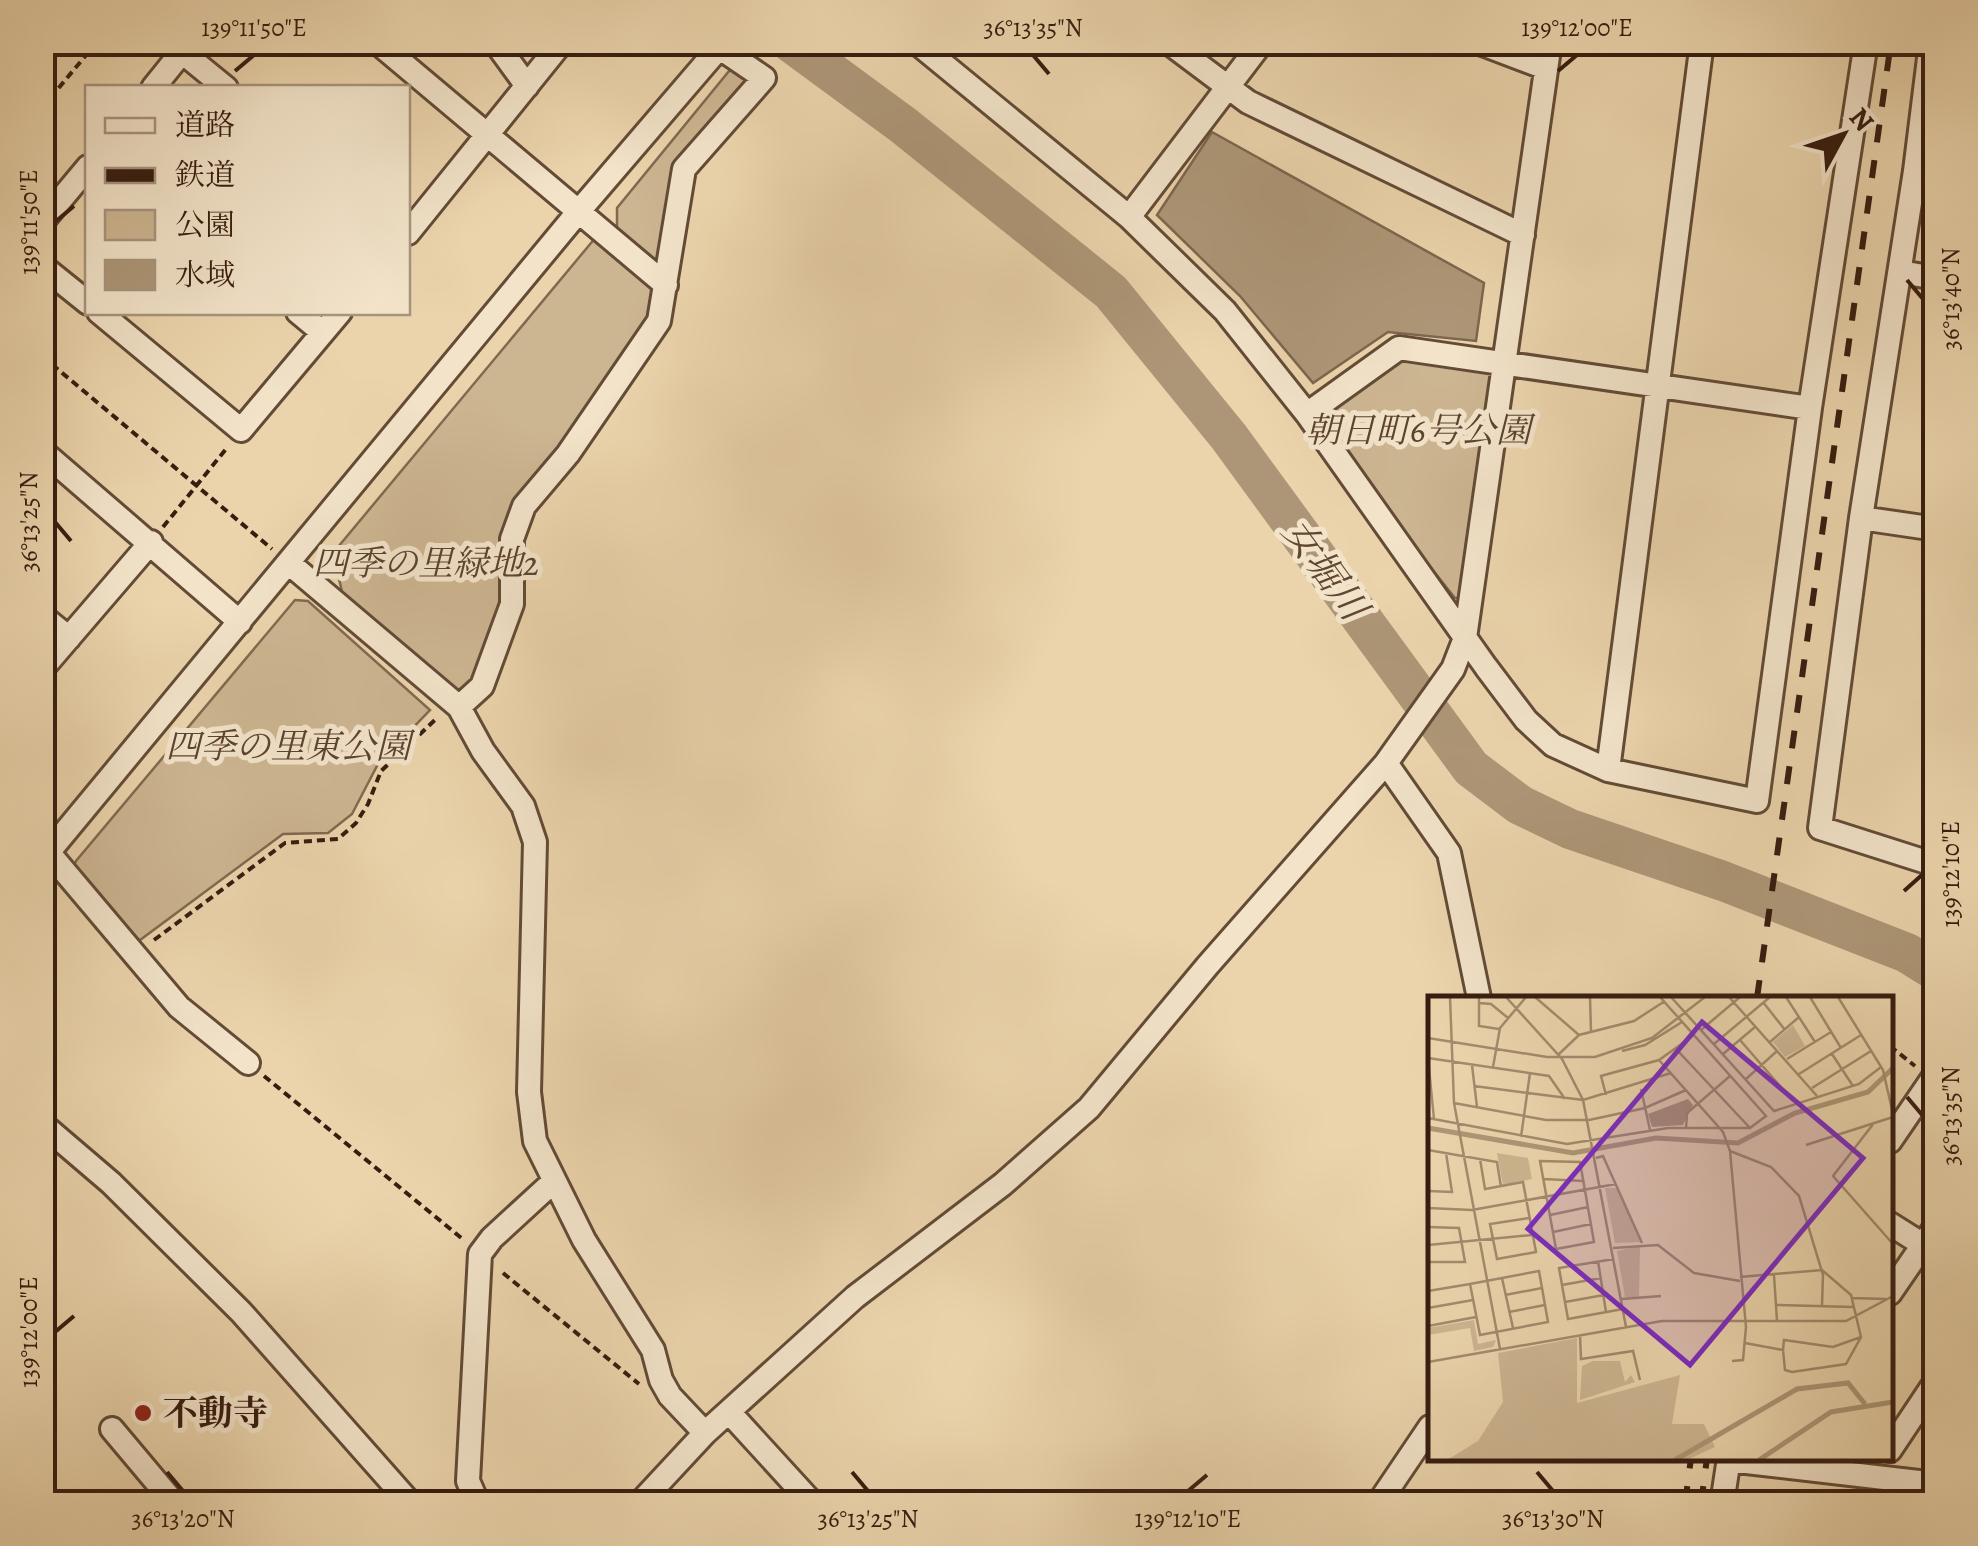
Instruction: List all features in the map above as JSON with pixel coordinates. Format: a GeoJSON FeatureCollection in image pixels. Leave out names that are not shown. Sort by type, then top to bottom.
{"type":"FeatureCollection","features":[{"type":"Feature","properties":{"kind":"street"},"geometry":{"type":"LineString","coordinates":[[378,42],[666,285]]}},
{"type":"Feature","properties":{"kind":"street"},"geometry":{"type":"LineString","coordinates":[[495,42],[527,86]]}},
{"type":"Feature","properties":{"kind":"street"},"geometry":{"type":"LineString","coordinates":[[410,231],[562,42]]}},
{"type":"Feature","properties":{"kind":"street"},"geometry":{"type":"LineString","coordinates":[[916,42],[1128,216],[1226,311],[1308,414],[1526,720],[1553,746],[1608,770],[1757,801],[1810,408],[1866,42]]}},
{"type":"Feature","properties":{"kind":"street"},"geometry":{"type":"LineString","coordinates":[[1168,42],[1248,102],[1523,235]]}},
{"type":"Feature","properties":{"kind":"street"},"geometry":{"type":"LineString","coordinates":[[1128,216],[1262,42]]}},
{"type":"Feature","properties":{"kind":"street"},"geometry":{"type":"LineString","coordinates":[[1477,42],[1546,68]]}},
{"type":"Feature","properties":{"kind":"street"},"geometry":{"type":"LineString","coordinates":[[639,1504],[705,1433],[855,1297],[1003,1184],[1088,1108],[1390,756],[1453,669],[1465,638],[1550,42]]}},
{"type":"Feature","properties":{"kind":"street"},"geometry":{"type":"LineString","coordinates":[[1608,770],[1702,42]]}},
{"type":"Feature","properties":{"kind":"street"},"geometry":{"type":"LineString","coordinates":[[1931,42],[1925,173],[1900,272],[1861,518],[1820,828],[1936,864]]}},
{"type":"Feature","properties":{"kind":"street"},"geometry":{"type":"LineString","coordinates":[[248,1064],[180,1007],[46,856],[578,210],[722,45],[764,78],[684,168],[659,321],[568,454],[524,506],[512,538],[512,604],[482,686],[458,707]]}},
{"type":"Feature","properties":{"kind":"street"},"geometry":{"type":"LineString","coordinates":[[155,85],[186,47],[223,85]]}},
{"type":"Feature","properties":{"kind":"street"},"geometry":{"type":"LineString","coordinates":[[42,222],[85,171]]}},
{"type":"Feature","properties":{"kind":"street"},"geometry":{"type":"LineString","coordinates":[[42,266],[85,301]]}},
{"type":"Feature","properties":{"kind":"street"},"geometry":{"type":"LineString","coordinates":[[1900,272],[1936,278]]}},
{"type":"Feature","properties":{"kind":"street"},"geometry":{"type":"LineString","coordinates":[[103,315],[241,430],[337,315]]}},
{"type":"Feature","properties":{"kind":"street"},"geometry":{"type":"LineString","coordinates":[[302,315],[322,332]]}},
{"type":"Feature","properties":{"kind":"street"},"geometry":{"type":"LineString","coordinates":[[1308,414],[1399,348],[1810,408]]}},
{"type":"Feature","properties":{"kind":"street"},"geometry":{"type":"LineString","coordinates":[[42,451],[240,622]]}},
{"type":"Feature","properties":{"kind":"street"},"geometry":{"type":"LineString","coordinates":[[1861,518],[1936,530]]}},
{"type":"Feature","properties":{"kind":"street"},"geometry":{"type":"LineString","coordinates":[[42,668],[151,542]]}},
{"type":"Feature","properties":{"kind":"street"},"geometry":{"type":"LineString","coordinates":[[290,564],[458,707],[483,751],[523,806],[535,842],[529,1092],[536,1141],[584,1240],[653,1350],[660,1380],[705,1433]]}},
{"type":"Feature","properties":{"kind":"street"},"geometry":{"type":"LineString","coordinates":[[42,616],[69,638]]}},
{"type":"Feature","properties":{"kind":"street"},"geometry":{"type":"LineString","coordinates":[[1390,756],[1449,853],[1479,996]]}},
{"type":"Feature","properties":{"kind":"street"},"geometry":{"type":"LineString","coordinates":[[1893,1137],[1933,1078]]}},
{"type":"Feature","properties":{"kind":"street"},"geometry":{"type":"LineString","coordinates":[[42,1124],[110,1183],[241,1312],[412,1504]]}},
{"type":"Feature","properties":{"kind":"street"},"geometry":{"type":"LineString","coordinates":[[478,1504],[468,1481],[480,1254],[553,1182]]}},
{"type":"Feature","properties":{"kind":"street"},"geometry":{"type":"LineString","coordinates":[[1893,1225],[1931,1241],[1893,1289]]}},
{"type":"Feature","properties":{"kind":"street"},"geometry":{"type":"LineString","coordinates":[[1893,1445],[1936,1380]]}},
{"type":"Feature","properties":{"kind":"street"},"geometry":{"type":"LineString","coordinates":[[729,1412],[814,1504]]}},
{"type":"Feature","properties":{"kind":"street"},"geometry":{"type":"LineString","coordinates":[[112,1429],[175,1504]]}},
{"type":"Feature","properties":{"kind":"street"},"geometry":{"type":"LineString","coordinates":[[1378,1504],[1428,1429]]}},
{"type":"Feature","properties":{"kind":"street"},"geometry":{"type":"LineString","coordinates":[[1722,1504],[1729,1461]]}},
{"type":"Feature","properties":{"kind":"street"},"geometry":{"type":"LineString","coordinates":[[1785,1461],[1881,1468],[1936,1484]]}},
{"type":"Feature","properties":{"kind":"path"},"geometry":{"type":"LineString","coordinates":[[42,108],[97,42]]}},
{"type":"Feature","properties":{"kind":"path"},"geometry":{"type":"LineString","coordinates":[[42,356],[290,564]]}},
{"type":"Feature","properties":{"kind":"path"},"geometry":{"type":"LineString","coordinates":[[151,542],[241,430]]}},
{"type":"Feature","properties":{"kind":"path"},"geometry":{"type":"LineString","coordinates":[[136,954],[286,843],[338,839],[368,804],[381,770],[440,715],[458,707]]}},
{"type":"Feature","properties":{"kind":"path"},"geometry":{"type":"LineString","coordinates":[[1893,1048],[1933,1078]]}},
{"type":"Feature","properties":{"kind":"path"},"geometry":{"type":"LineString","coordinates":[[248,1064],[640,1385],[660,1380]]}},
{"type":"Feature","properties":{"kind":"green space"},"geometry":{"type":"Polygon","coordinates":[[[734,65],[752,78],[675,172],[667,250],[654,261],[617,228],[617,208],[734,65]]]}},
{"type":"Feature","properties":{"kind":"green space","name":"四季の里緑地2"},"geometry":{"type":"Polygon","coordinates":[[[596,237],[655,289],[654,315],[555,459],[519,496],[503,601],[475,679],[457,691],[343,596],[333,553],[596,237]]]}},
{"type":"Feature","properties":{"kind":"green space","name":"朝日町6号公園"},"geometry":{"type":"Polygon","coordinates":[[[1400,355],[1486,368],[1496,380],[1462,598],[1455,598],[1403,533],[1323,419],[1324,414],[1400,355]]]}},
{"type":"Feature","properties":{"kind":"green space","name":"四季の里東公園"},"geometry":{"type":"Polygon","coordinates":[[[295,600],[308,601],[430,710],[378,764],[352,814],[328,833],[283,834],[140,940],[131,942],[72,870],[76,861],[295,600]]]}},
{"type":"Feature","properties":{"kind":"water"},"geometry":{"type":"Polygon","coordinates":[[[1212,132],[1484,283],[1476,341],[1388,332],[1313,383],[1240,296],[1157,215],[1212,132]]]}},
{"type":"Feature","properties":{"kind":"waterway","name":"女堀川"},"geometry":{"type":"LineString","coordinates":[[790,42],[903,125],[1111,292],[1229,437],[1471,768],[1520,805],[1570,829],[1723,881],[1907,953],[1936,971]]}},
{"type":"Feature","properties":{"kind":"railway"},"geometry":{"type":"LineString","coordinates":[[1757,996],[1891,42]]}},
{"type":"Feature","properties":{"kind":"railway"},"geometry":{"type":"LineString","coordinates":[[1685,1504],[1691,1461]]}},
{"type":"Feature","properties":{"kind":"railway"},"geometry":{"type":"LineString","coordinates":[[1701,1504],[1707,1461]]}},
{"type":"Feature","properties":{"kind":"place","name":"不動寺"},"geometry":{"type":"Point","coordinates":[143,1413]}}]}
